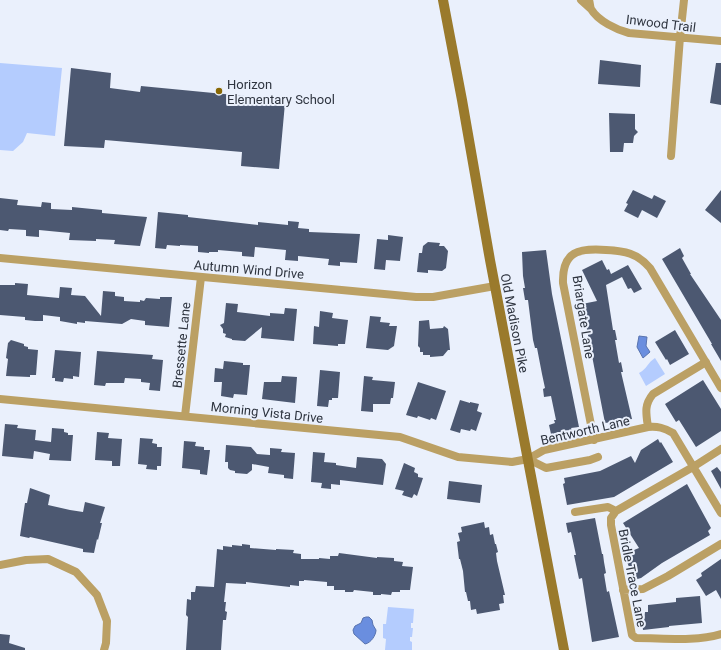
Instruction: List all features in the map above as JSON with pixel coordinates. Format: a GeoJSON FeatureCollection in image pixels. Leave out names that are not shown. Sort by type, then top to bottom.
{"type":"FeatureCollection","features":[{"type":"Feature","properties":{"kind":"main road","name":"Old Madison Pike"},"geometry":{"type":"LineString","coordinates":[[443,0],[495,286],[564,650]]}},
{"type":"Feature","properties":{"kind":"street","name":"Inwood Trail"},"geometry":{"type":"LineString","coordinates":[[581,0],[607,23],[618,30],[629,33],[721,41]]}},
{"type":"Feature","properties":{"kind":"street"},"geometry":{"type":"LineString","coordinates":[[589,0],[591,9]]}},
{"type":"Feature","properties":{"kind":"street"},"geometry":{"type":"LineString","coordinates":[[671,156],[684,0]]}},
{"type":"Feature","properties":{"kind":"street","name":"Briargate Lane"},"geometry":{"type":"LineString","coordinates":[[594,440],[563,283],[565,266],[574,253],[582,249],[590,248],[618,250],[630,253],[642,260],[650,268],[721,388]]}},
{"type":"Feature","properties":{"kind":"street","name":"Autumn Wind Drive"},"geometry":{"type":"LineString","coordinates":[[0,258],[416,297],[433,297],[495,286]]}},
{"type":"Feature","properties":{"kind":"street","name":"Bressette Lane"},"geometry":{"type":"LineString","coordinates":[[185,416],[201,277]]}},
{"type":"Feature","properties":{"kind":"street"},"geometry":{"type":"LineString","coordinates":[[706,362],[653,394],[647,401],[646,412],[648,427],[656,426],[665,428],[673,433],[721,512]]}},
{"type":"Feature","properties":{"kind":"street","name":"Morning Vista Drive"},"geometry":{"type":"LineString","coordinates":[[0,399],[400,437],[458,457],[512,462],[528,459]]}},
{"type":"Feature","properties":{"kind":"street","name":"Bentworth Lane"},"geometry":{"type":"LineString","coordinates":[[528,459],[544,450],[648,427]]}},
{"type":"Feature","properties":{"kind":"street","name":"Bridle Trace Lane"},"geometry":{"type":"LineString","coordinates":[[721,448],[693,467],[616,511],[611,518],[611,525],[632,635],[636,638],[692,638],[721,634]]}},
{"type":"Feature","properties":{"kind":"street"},"geometry":{"type":"LineString","coordinates":[[528,459],[546,468],[590,460],[598,457]]}},
{"type":"Feature","properties":{"kind":"street"},"geometry":{"type":"LineString","coordinates":[[575,512],[608,507],[616,511]]}},
{"type":"Feature","properties":{"kind":"street"},"geometry":{"type":"LineString","coordinates":[[623,590],[643,589],[668,576],[721,544]]}},
{"type":"Feature","properties":{"kind":"street"},"geometry":{"type":"LineString","coordinates":[[0,565],[26,560],[48,559],[76,572],[97,595],[107,621],[106,643],[104,650]]}},
{"type":"Feature","properties":{"kind":"shaded area"},"geometry":{"type":"Polygon","coordinates":[[[0,63],[62,68],[55,136],[27,133],[23,142],[13,151],[0,150],[0,63]]]}},
{"type":"Feature","properties":{"kind":"shaded area"},"geometry":{"type":"Polygon","coordinates":[[[655,358],[665,374],[646,386],[639,373],[655,358]]]}},
{"type":"Feature","properties":{"kind":"shaded area"},"geometry":{"type":"Polygon","coordinates":[[[388,607],[414,609],[413,623],[411,623],[411,628],[413,628],[412,637],[410,637],[410,641],[412,642],[412,650],[385,650],[386,639],[383,638],[383,624],[386,624],[388,607]]]}},
{"type":"Feature","properties":{"kind":"water"},"geometry":{"type":"Polygon","coordinates":[[[639,336],[647,337],[646,346],[650,352],[643,358],[637,347],[639,336]]]}},
{"type":"Feature","properties":{"kind":"water"},"geometry":{"type":"Polygon","coordinates":[[[369,617],[372,620],[376,630],[373,638],[365,644],[354,634],[353,630],[355,626],[361,623],[363,618],[369,617]]]}},
{"type":"Feature","properties":{"kind":"building"},"geometry":{"type":"Polygon","coordinates":[[[600,60],[641,65],[640,87],[598,84],[600,60]]]}},
{"type":"Feature","properties":{"kind":"building"},"geometry":{"type":"Polygon","coordinates":[[[716,63],[721,63],[721,105],[710,103],[716,63]]]}},
{"type":"Feature","properties":{"kind":"building"},"geometry":{"type":"Polygon","coordinates":[[[71,68],[111,73],[110,88],[140,92],[141,86],[255,97],[255,101],[285,103],[279,169],[241,166],[242,152],[105,140],[104,148],[64,146],[71,68]]]}},
{"type":"Feature","properties":{"kind":"building"},"geometry":{"type":"Polygon","coordinates":[[[609,113],[635,114],[635,129],[638,132],[634,136],[633,143],[624,143],[623,152],[610,152],[609,113]]]}},
{"type":"Feature","properties":{"kind":"building"},"geometry":{"type":"Polygon","coordinates":[[[633,190],[652,199],[654,195],[666,201],[657,218],[642,210],[638,218],[624,211],[628,204],[626,203],[633,190]]]}},
{"type":"Feature","properties":{"kind":"building"},"geometry":{"type":"Polygon","coordinates":[[[721,190],[721,223],[705,210],[721,190]]]}},
{"type":"Feature","properties":{"kind":"building"},"geometry":{"type":"Polygon","coordinates":[[[0,198],[18,200],[17,205],[41,207],[42,202],[51,203],[51,209],[72,210],[72,207],[102,210],[102,213],[147,217],[140,246],[114,244],[115,240],[69,240],[70,233],[39,230],[39,237],[26,236],[26,230],[0,230],[0,198]]]}},
{"type":"Feature","properties":{"kind":"building"},"geometry":{"type":"Polygon","coordinates":[[[158,212],[258,225],[258,222],[288,225],[288,221],[299,222],[298,228],[309,229],[309,232],[360,234],[357,263],[340,262],[340,266],[328,265],[329,259],[298,256],[298,261],[285,260],[286,250],[255,247],[254,257],[242,256],[242,252],[218,250],[218,252],[209,253],[198,252],[198,246],[167,245],[166,249],[155,248],[158,212]]]}},
{"type":"Feature","properties":{"kind":"building"},"geometry":{"type":"Polygon","coordinates":[[[388,235],[403,237],[400,261],[386,260],[385,270],[374,269],[377,239],[388,240],[388,235]]]}},
{"type":"Feature","properties":{"kind":"building"},"geometry":{"type":"Polygon","coordinates":[[[428,242],[440,243],[439,246],[444,246],[448,251],[446,268],[442,271],[428,270],[428,273],[417,272],[419,253],[422,253],[423,246],[428,242]]]}},
{"type":"Feature","properties":{"kind":"building"},"geometry":{"type":"Polygon","coordinates":[[[680,248],[684,256],[682,258],[690,274],[721,320],[721,361],[662,259],[680,248]]]}},
{"type":"Feature","properties":{"kind":"building"},"geometry":{"type":"Polygon","coordinates":[[[546,250],[552,294],[579,427],[571,428],[572,430],[551,434],[549,425],[555,423],[554,420],[556,420],[551,396],[544,397],[543,389],[545,388],[537,348],[535,348],[533,340],[528,300],[525,300],[523,288],[525,288],[522,252],[546,250]]]}},
{"type":"Feature","properties":{"kind":"building"},"geometry":{"type":"Polygon","coordinates":[[[602,260],[607,270],[609,269],[611,274],[628,265],[642,289],[634,293],[631,288],[628,289],[622,277],[606,285],[613,330],[615,330],[617,340],[615,340],[619,363],[621,362],[623,372],[621,372],[632,419],[605,423],[582,304],[597,301],[582,270],[602,260]]]}},
{"type":"Feature","properties":{"kind":"building"},"geometry":{"type":"Polygon","coordinates":[[[15,283],[28,284],[27,295],[59,298],[60,287],[72,288],[71,295],[85,296],[101,316],[103,291],[115,292],[115,296],[124,297],[124,301],[140,302],[140,300],[144,301],[146,298],[160,299],[160,297],[172,297],[169,327],[145,325],[145,321],[131,319],[122,324],[85,321],[85,323],[77,322],[77,324],[60,321],[60,317],[43,315],[43,321],[35,321],[25,320],[25,317],[0,315],[0,285],[15,285],[15,283]]]}},
{"type":"Feature","properties":{"kind":"building"},"geometry":{"type":"Polygon","coordinates":[[[226,303],[238,304],[237,312],[270,316],[270,313],[284,314],[285,308],[297,309],[294,341],[261,338],[262,327],[245,341],[232,340],[225,337],[226,334],[223,333],[223,329],[220,325],[224,323],[226,303]]]}},
{"type":"Feature","properties":{"kind":"building"},"geometry":{"type":"Polygon","coordinates":[[[320,311],[333,313],[332,318],[348,320],[345,344],[338,344],[338,346],[313,344],[314,326],[319,327],[320,311]]]}},
{"type":"Feature","properties":{"kind":"building"},"geometry":{"type":"Polygon","coordinates":[[[370,316],[381,317],[380,322],[390,323],[389,326],[397,326],[394,346],[388,350],[366,348],[370,316]]]}},
{"type":"Feature","properties":{"kind":"building"},"geometry":{"type":"Polygon","coordinates":[[[429,320],[430,329],[443,328],[444,326],[448,329],[450,350],[448,350],[443,356],[430,357],[430,355],[423,355],[423,352],[420,352],[420,348],[418,346],[419,321],[429,320]]]}},
{"type":"Feature","properties":{"kind":"building"},"geometry":{"type":"Polygon","coordinates":[[[675,330],[689,354],[670,365],[655,342],[675,330]]]}},
{"type":"Feature","properties":{"kind":"building"},"geometry":{"type":"Polygon","coordinates":[[[11,340],[24,344],[24,346],[28,347],[28,349],[38,350],[36,375],[30,375],[30,377],[6,376],[8,343],[11,340]]]}},
{"type":"Feature","properties":{"kind":"building"},"geometry":{"type":"Polygon","coordinates":[[[55,350],[81,352],[79,377],[73,376],[73,379],[64,378],[63,382],[55,381],[55,378],[52,378],[55,350]]]}},
{"type":"Feature","properties":{"kind":"building"},"geometry":{"type":"Polygon","coordinates":[[[97,351],[153,355],[152,359],[163,360],[160,391],[149,390],[150,383],[141,382],[141,379],[125,378],[124,383],[106,383],[105,386],[94,385],[97,351]]]}},
{"type":"Feature","properties":{"kind":"building"},"geometry":{"type":"Polygon","coordinates":[[[224,361],[250,365],[247,395],[234,394],[233,398],[221,396],[222,382],[214,382],[215,368],[223,369],[224,361]]]}},
{"type":"Feature","properties":{"kind":"building"},"geometry":{"type":"Polygon","coordinates":[[[320,370],[340,372],[338,398],[332,398],[332,400],[329,400],[328,407],[317,406],[320,370]]]}},
{"type":"Feature","properties":{"kind":"building"},"geometry":{"type":"Polygon","coordinates":[[[282,376],[297,377],[295,403],[262,399],[264,382],[281,382],[282,376]]]}},
{"type":"Feature","properties":{"kind":"building"},"geometry":{"type":"Polygon","coordinates":[[[364,376],[373,377],[372,380],[395,382],[393,398],[391,398],[390,404],[373,404],[373,412],[361,411],[364,376]]]}},
{"type":"Feature","properties":{"kind":"building"},"geometry":{"type":"Polygon","coordinates":[[[703,380],[721,409],[721,431],[696,447],[679,420],[676,422],[665,404],[703,380]]]}},
{"type":"Feature","properties":{"kind":"building"},"geometry":{"type":"Polygon","coordinates":[[[418,382],[446,391],[436,420],[406,415],[418,382]]]}},
{"type":"Feature","properties":{"kind":"building"},"geometry":{"type":"Polygon","coordinates":[[[460,400],[479,404],[477,411],[482,413],[476,431],[471,429],[470,431],[461,429],[460,433],[450,430],[460,400]]]}},
{"type":"Feature","properties":{"kind":"building"},"geometry":{"type":"Polygon","coordinates":[[[5,424],[18,425],[17,428],[36,430],[35,440],[51,442],[52,428],[64,429],[64,432],[68,433],[68,435],[73,435],[71,461],[49,460],[50,454],[34,451],[33,459],[2,456],[5,424]]]}},
{"type":"Feature","properties":{"kind":"building"},"geometry":{"type":"Polygon","coordinates":[[[97,432],[109,433],[108,438],[122,439],[120,466],[112,466],[112,461],[95,460],[97,432]]]}},
{"type":"Feature","properties":{"kind":"building"},"geometry":{"type":"Polygon","coordinates":[[[140,438],[153,439],[152,443],[157,444],[157,447],[162,447],[161,466],[157,466],[157,470],[146,469],[147,465],[138,464],[140,438]]]}},
{"type":"Feature","properties":{"kind":"building"},"geometry":{"type":"Polygon","coordinates":[[[658,439],[673,462],[614,497],[567,505],[563,484],[565,483],[564,478],[600,471],[631,456],[635,463],[641,450],[658,439]]]}},
{"type":"Feature","properties":{"kind":"building"},"geometry":{"type":"Polygon","coordinates":[[[184,441],[196,442],[195,446],[204,447],[204,450],[210,450],[207,475],[200,474],[200,470],[182,468],[184,441]]]}},
{"type":"Feature","properties":{"kind":"building"},"geometry":{"type":"Polygon","coordinates":[[[226,445],[251,447],[257,454],[270,455],[270,448],[282,449],[281,452],[295,453],[293,479],[284,478],[284,475],[268,473],[269,467],[252,464],[252,470],[247,474],[235,473],[235,471],[228,468],[228,462],[225,462],[226,445]]]}},
{"type":"Feature","properties":{"kind":"building"},"geometry":{"type":"Polygon","coordinates":[[[313,452],[325,453],[324,462],[336,463],[336,465],[356,468],[357,457],[382,459],[386,464],[383,485],[340,480],[340,485],[331,484],[331,489],[321,488],[322,483],[311,482],[313,452]]]}},
{"type":"Feature","properties":{"kind":"building"},"geometry":{"type":"Polygon","coordinates":[[[404,463],[415,468],[414,472],[418,474],[418,477],[423,478],[417,496],[414,494],[412,498],[402,495],[404,491],[395,489],[404,463]]]}},
{"type":"Feature","properties":{"kind":"building"},"geometry":{"type":"Polygon","coordinates":[[[717,467],[721,472],[721,489],[711,471],[717,467]]]}},
{"type":"Feature","properties":{"kind":"building"},"geometry":{"type":"Polygon","coordinates":[[[449,481],[482,485],[480,503],[447,499],[449,481]]]}},
{"type":"Feature","properties":{"kind":"building"},"geometry":{"type":"Polygon","coordinates":[[[687,484],[711,528],[708,531],[710,535],[662,563],[641,578],[634,580],[624,554],[639,548],[623,523],[687,484]]]}},
{"type":"Feature","properties":{"kind":"building"},"geometry":{"type":"Polygon","coordinates":[[[30,488],[50,495],[48,505],[83,512],[85,502],[105,507],[94,553],[83,552],[83,549],[20,536],[25,503],[27,503],[30,488]]]}},
{"type":"Feature","properties":{"kind":"building"},"geometry":{"type":"Polygon","coordinates":[[[595,518],[603,554],[607,592],[609,591],[619,637],[592,642],[582,578],[579,579],[571,532],[568,533],[566,523],[595,518]]]}},
{"type":"Feature","properties":{"kind":"building"},"geometry":{"type":"Polygon","coordinates":[[[484,522],[485,528],[489,527],[490,535],[493,534],[496,544],[498,552],[496,553],[497,561],[505,595],[503,595],[504,603],[499,604],[500,610],[477,614],[476,609],[471,610],[470,601],[468,601],[465,592],[463,571],[459,559],[457,542],[460,541],[458,533],[462,532],[461,527],[484,522]]]}},
{"type":"Feature","properties":{"kind":"building"},"geometry":{"type":"Polygon","coordinates":[[[242,544],[250,545],[250,548],[294,550],[293,553],[301,554],[301,559],[330,559],[330,556],[338,556],[339,553],[377,558],[394,558],[394,561],[403,562],[402,566],[413,567],[410,590],[392,592],[391,595],[373,595],[373,592],[354,590],[353,592],[345,592],[345,590],[334,590],[334,586],[327,586],[327,582],[304,580],[299,581],[299,586],[290,585],[290,587],[246,582],[246,584],[226,583],[224,602],[226,602],[225,611],[227,612],[226,620],[223,620],[221,650],[186,650],[188,617],[186,615],[187,599],[191,600],[191,592],[195,592],[196,586],[214,587],[217,549],[223,550],[223,546],[242,546],[242,544]]]}},
{"type":"Feature","properties":{"kind":"building"},"geometry":{"type":"Polygon","coordinates":[[[721,559],[721,599],[716,590],[706,596],[696,580],[702,576],[701,573],[721,559]]]}},
{"type":"Feature","properties":{"kind":"building"},"geometry":{"type":"Polygon","coordinates":[[[700,596],[702,623],[643,630],[642,622],[644,622],[645,612],[648,612],[648,605],[676,602],[676,598],[700,596]]]}},
{"type":"Feature","properties":{"kind":"building"},"geometry":{"type":"Polygon","coordinates":[[[0,634],[10,635],[9,643],[25,648],[25,650],[0,650],[0,634]]]}},
{"type":"Feature","properties":{"kind":"place","name":"Horizon Elementary School"},"geometry":{"type":"Point","coordinates":[219,91]}}]}
